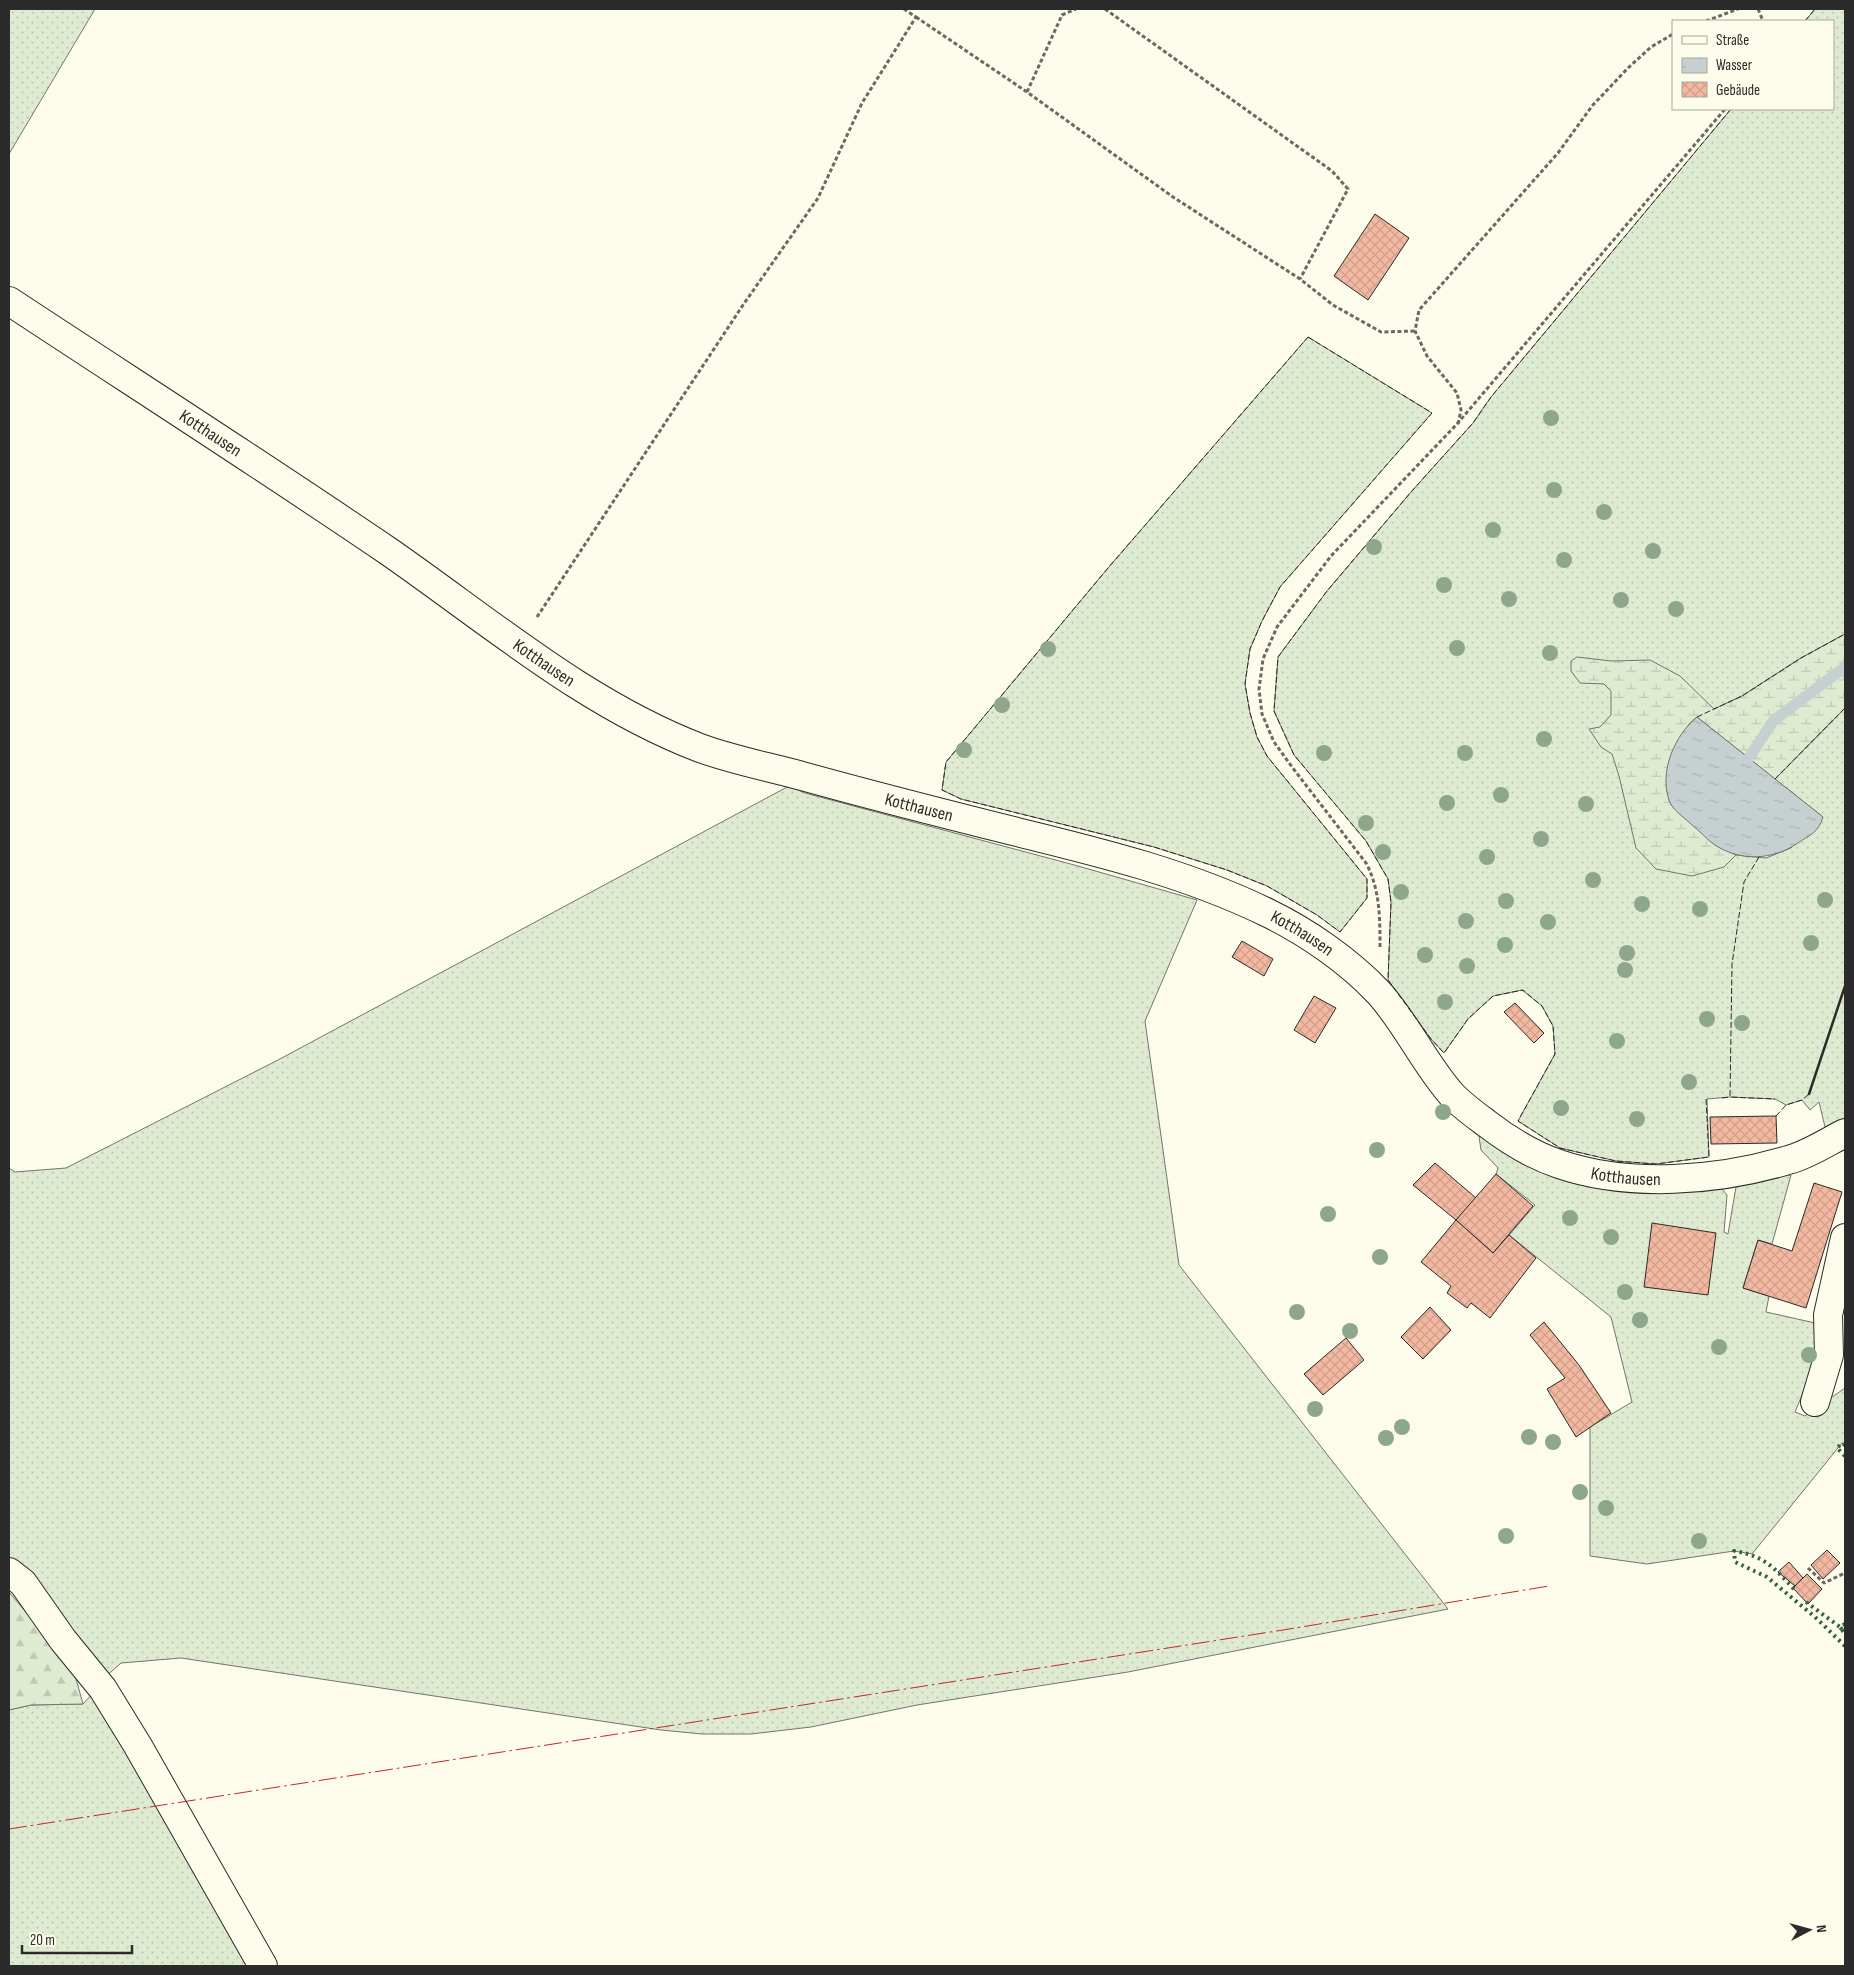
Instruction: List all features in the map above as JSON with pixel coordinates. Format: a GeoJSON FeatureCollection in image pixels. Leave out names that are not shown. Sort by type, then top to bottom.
{"type":"FeatureCollection","features":[{"type":"Feature","properties":{"kind":"street","name":"Kotthausen"},"geometry":{"type":"LineString","coordinates":[[9,301],[389,552],[518,644],[600,699],[654,728],[704,749],[895,801],[1132,861],[1205,885],[1271,914],[1314,939],[1342,960],[1379,994],[1454,1096],[1507,1139],[1535,1155],[1593,1174],[1656,1179],[1691,1177],[1744,1171],[1794,1159],[1845,1133]]}},
{"type":"Feature","properties":{"kind":"street"},"geometry":{"type":"LineString","coordinates":[[1815,1402],[1829,1355],[1828,1315],[1845,1238]]}},
{"type":"Feature","properties":{"kind":"street"},"geometry":{"type":"LineString","coordinates":[[9,1572],[23,1583],[63,1640],[103,1689],[143,1754],[263,1966]]}},
{"type":"Feature","properties":{"kind":"path"},"geometry":{"type":"LineString","coordinates":[[904,9],[1027,92],[1172,197],[1300,279],[1333,305],[1381,332],[1416,331]]}},
{"type":"Feature","properties":{"kind":"path"},"geometry":{"type":"LineString","coordinates":[[1027,92],[1062,15],[1076,9]]}},
{"type":"Feature","properties":{"kind":"path"},"geometry":{"type":"LineString","coordinates":[[1105,9],[1332,171],[1348,189],[1300,279]]}},
{"type":"Feature","properties":{"kind":"path"},"geometry":{"type":"LineString","coordinates":[[1709,20],[1738,9]]}},
{"type":"Feature","properties":{"kind":"path"},"geometry":{"type":"LineString","coordinates":[[518,644],[743,305],[818,198],[862,103],[916,17]]}},
{"type":"Feature","properties":{"kind":"path"},"geometry":{"type":"LineString","coordinates":[[1458,424],[1461,410],[1457,393],[1427,356],[1416,331],[1420,310],[1558,153],[1592,106],[1651,46],[1672,35]]}},
{"type":"Feature","properties":{"kind":"path"},"geometry":{"type":"LineString","coordinates":[[1379,994],[1380,935],[1378,898],[1374,878],[1366,863],[1274,742],[1262,714],[1259,689],[1263,659],[1277,627],[1331,556],[1458,424],[1724,110]]}},
{"type":"Feature","properties":{"kind":"path"},"geometry":{"type":"LineString","coordinates":[[1808,1568],[1824,1583],[1845,1573]]}},
{"type":"Feature","properties":{"kind":"green space"},"geometry":{"type":"Polygon","coordinates":[[[9,9],[95,9],[9,154],[9,9]]]}},
{"type":"Feature","properties":{"kind":"green space"},"geometry":{"type":"Polygon","coordinates":[[[1815,9],[1845,9],[1845,634],[1801,658],[1742,696],[1697,717],[1736,855],[1766,858],[1791,848],[1823,817],[1775,779],[1845,708],[1845,1118],[1825,1127],[1819,1102],[1810,1110],[1802,1100],[1786,1105],[1775,1099],[1730,1097],[1707,1099],[1709,1157],[1656,1164],[1616,1161],[1560,1148],[1518,1121],[1555,1054],[1553,1026],[1542,1006],[1522,990],[1493,996],[1468,1019],[1444,1053],[1431,1039],[1388,980],[1391,902],[1388,879],[1366,841],[1294,755],[1274,711],[1278,657],[1327,591],[1411,492],[1473,423],[1491,397],[1730,110],[1834,110],[1834,20],[1806,20],[1815,9]]]}},
{"type":"Feature","properties":{"kind":"green space"},"geometry":{"type":"Polygon","coordinates":[[[1308,337],[1432,413],[1280,587],[1250,649],[1245,684],[1250,713],[1257,737],[1267,756],[1367,879],[1367,898],[1340,932],[1317,915],[1267,886],[1227,870],[1154,847],[961,799],[942,790],[946,762],[1108,568],[1308,337]]]}},
{"type":"Feature","properties":{"kind":"green space"},"geometry":{"type":"Polygon","coordinates":[[[1845,634],[1845,708],[1775,779],[1697,717],[1689,724],[1669,763],[1667,790],[1671,805],[1715,845],[1736,855],[1724,867],[1692,876],[1656,869],[1636,848],[1612,754],[1601,747],[1589,729],[1600,727],[1611,715],[1611,691],[1604,684],[1580,683],[1571,671],[1571,661],[1577,657],[1611,661],[1650,660],[1680,676],[1714,709],[1742,696],[1801,658],[1845,634]]]}},
{"type":"Feature","properties":{"kind":"green space"},"geometry":{"type":"Polygon","coordinates":[[[789,786],[805,793],[1197,900],[1145,1021],[1179,1265],[1448,1609],[1128,1672],[917,1705],[811,1727],[751,1734],[702,1734],[661,1730],[181,1658],[121,1663],[103,1679],[9,1568],[9,1168],[15,1172],[66,1168],[278,1060],[789,786]]]}},
{"type":"Feature","properties":{"kind":"green space"},"geometry":{"type":"Polygon","coordinates":[[[1478,1130],[1502,1144],[1717,1183],[1727,1195],[1724,1232],[1728,1234],[1737,1181],[1791,1175],[1772,1244],[1758,1240],[1743,1288],[1769,1296],[1766,1312],[1815,1323],[1817,1359],[1795,1412],[1805,1416],[1845,1388],[1845,1445],[1842,1443],[1752,1554],[1734,1551],[1647,1564],[1590,1556],[1590,1427],[1632,1402],[1611,1317],[1509,1235],[1535,1205],[1496,1174],[1498,1168],[1481,1150],[1478,1130]]]}},
{"type":"Feature","properties":{"kind":"green space"},"geometry":{"type":"Polygon","coordinates":[[[9,1592],[73,1668],[83,1704],[31,1705],[9,1710],[9,1592]]]}},
{"type":"Feature","properties":{"kind":"green space"},"geometry":{"type":"Polygon","coordinates":[[[95,1691],[255,1966],[9,1966],[9,1710],[31,1705],[83,1704],[95,1691]]]}},
{"type":"Feature","properties":{"kind":"water"},"geometry":{"type":"Polygon","coordinates":[[[1697,717],[1823,817],[1816,830],[1798,843],[1778,853],[1768,856],[1746,856],[1735,854],[1715,845],[1679,813],[1669,800],[1666,789],[1668,766],[1671,754],[1682,733],[1697,717]]]}},
{"type":"Feature","properties":{"kind":"building"},"geometry":{"type":"Polygon","coordinates":[[[1375,214],[1409,238],[1368,300],[1334,276],[1375,214]]]}},
{"type":"Feature","properties":{"kind":"building"},"geometry":{"type":"Polygon","coordinates":[[[1242,941],[1273,959],[1264,976],[1232,957],[1242,941]]]}},
{"type":"Feature","properties":{"kind":"building"},"geometry":{"type":"Polygon","coordinates":[[[1314,996],[1336,1008],[1315,1043],[1294,1030],[1314,996]]]}},
{"type":"Feature","properties":{"kind":"building"},"geometry":{"type":"Polygon","coordinates":[[[1515,1003],[1544,1033],[1534,1043],[1504,1012],[1515,1003]]]}},
{"type":"Feature","properties":{"kind":"building"},"geometry":{"type":"Polygon","coordinates":[[[1776,1116],[1777,1143],[1711,1144],[1710,1117],[1776,1116]]]}},
{"type":"Feature","properties":{"kind":"building"},"geometry":{"type":"Polygon","coordinates":[[[1435,1163],[1476,1198],[1456,1220],[1413,1185],[1435,1163]]]}},
{"type":"Feature","properties":{"kind":"building"},"geometry":{"type":"Polygon","coordinates":[[[1496,1174],[1533,1206],[1493,1253],[1456,1220],[1496,1174]]]}},
{"type":"Feature","properties":{"kind":"building"},"geometry":{"type":"Polygon","coordinates":[[[1814,1183],[1842,1192],[1806,1308],[1743,1288],[1758,1240],[1792,1251],[1814,1183]]]}},
{"type":"Feature","properties":{"kind":"building"},"geometry":{"type":"Polygon","coordinates":[[[1456,1220],[1493,1253],[1509,1235],[1536,1258],[1490,1318],[1471,1303],[1467,1308],[1447,1293],[1451,1286],[1421,1262],[1456,1220]]]}},
{"type":"Feature","properties":{"kind":"building"},"geometry":{"type":"Polygon","coordinates":[[[1652,1223],[1716,1233],[1708,1295],[1644,1287],[1652,1223]]]}},
{"type":"Feature","properties":{"kind":"building"},"geometry":{"type":"Polygon","coordinates":[[[1430,1307],[1451,1330],[1423,1359],[1401,1337],[1430,1307]]]}},
{"type":"Feature","properties":{"kind":"building"},"geometry":{"type":"Polygon","coordinates":[[[1544,1322],[1579,1365],[1611,1413],[1576,1437],[1547,1389],[1565,1378],[1530,1335],[1544,1322]]]}},
{"type":"Feature","properties":{"kind":"building"},"geometry":{"type":"Polygon","coordinates":[[[1346,1338],[1364,1360],[1323,1395],[1304,1374],[1346,1338]]]}},
{"type":"Feature","properties":{"kind":"building"},"geometry":{"type":"Polygon","coordinates":[[[1827,1550],[1840,1563],[1823,1579],[1811,1565],[1827,1550]]]}},
{"type":"Feature","properties":{"kind":"building"},"geometry":{"type":"Polygon","coordinates":[[[1789,1562],[1803,1578],[1795,1586],[1778,1572],[1789,1562]]]}},
{"type":"Feature","properties":{"kind":"building"},"geometry":{"type":"Polygon","coordinates":[[[1807,1574],[1822,1589],[1808,1604],[1793,1588],[1807,1574]]]}},
{"type":"Feature","properties":{"kind":"waterway"},"geometry":{"type":"LineString","coordinates":[[1749,758],[1773,721],[1845,667]]}},
{"type":"Feature","properties":{"kind":"hedge"},"geometry":{"type":"LineString","coordinates":[[1845,1445],[1842,1443],[1837,1448],[1845,1456]]}},
{"type":"Feature","properties":{"kind":"hedge"},"geometry":{"type":"LineString","coordinates":[[1794,1589],[1780,1574],[1761,1559],[1734,1551],[1735,1562],[1767,1577],[1815,1617],[1845,1646]]}},
{"type":"Feature","properties":{"kind":"hedge"},"geometry":{"type":"LineString","coordinates":[[1806,1602],[1840,1627],[1845,1634]]}},
{"type":"Feature","properties":{"kind":"hedge"},"geometry":{"type":"LineString","coordinates":[[1845,1624],[1840,1627],[1843,1631],[1845,1630]]}},
{"type":"Feature","properties":{"kind":"fence"},"geometry":{"type":"LineString","coordinates":[[1806,20],[1815,9]]}},
{"type":"Feature","properties":{"kind":"fence"},"geometry":{"type":"LineString","coordinates":[[1706,1099],[1709,1157],[1656,1164],[1616,1161],[1560,1148],[1518,1121],[1555,1054],[1553,1026],[1542,1006],[1523,990],[1493,996],[1468,1019],[1444,1053],[1431,1039],[1388,980],[1391,902],[1388,879],[1366,841],[1294,755],[1274,711],[1278,657],[1327,591],[1411,492],[1473,423],[1491,397],[1730,110]]}},
{"type":"Feature","properties":{"kind":"fence"},"geometry":{"type":"LineString","coordinates":[[1308,337],[1432,413],[1280,587],[1250,649],[1245,684],[1250,713],[1257,737],[1267,756],[1367,879],[1367,898],[1340,932],[1317,915],[1267,886],[1227,870],[1154,847],[961,799],[942,790],[946,762],[1108,568],[1308,337]]}},
{"type":"Feature","properties":{"kind":"fence"},"geometry":{"type":"LineString","coordinates":[[1697,717],[1742,696],[1801,658],[1845,634]]}},
{"type":"Feature","properties":{"kind":"fence"},"geometry":{"type":"LineString","coordinates":[[1775,779],[1845,708]]}},
{"type":"Feature","properties":{"kind":"fence"},"geometry":{"type":"LineString","coordinates":[[1759,857],[1744,882],[1732,964],[1730,1097],[1775,1099]]}},
{"type":"Feature","properties":{"kind":"fence"},"geometry":{"type":"LineString","coordinates":[[1776,1116],[1786,1105],[1802,1100],[1809,1094],[1845,986]]}},
{"type":"Feature","properties":{"kind":"fence"},"geometry":{"type":"LineString","coordinates":[[1722,1098],[1730,1097]]}},
{"type":"Feature","properties":{"kind":"wall"},"geometry":{"type":"LineString","coordinates":[[1809,1094],[1845,986]]}},
{"type":"Feature","properties":{"kind":"power"},"geometry":{"type":"LineString","coordinates":[[9,1829],[1283,1630],[1549,1586]]}}]}
